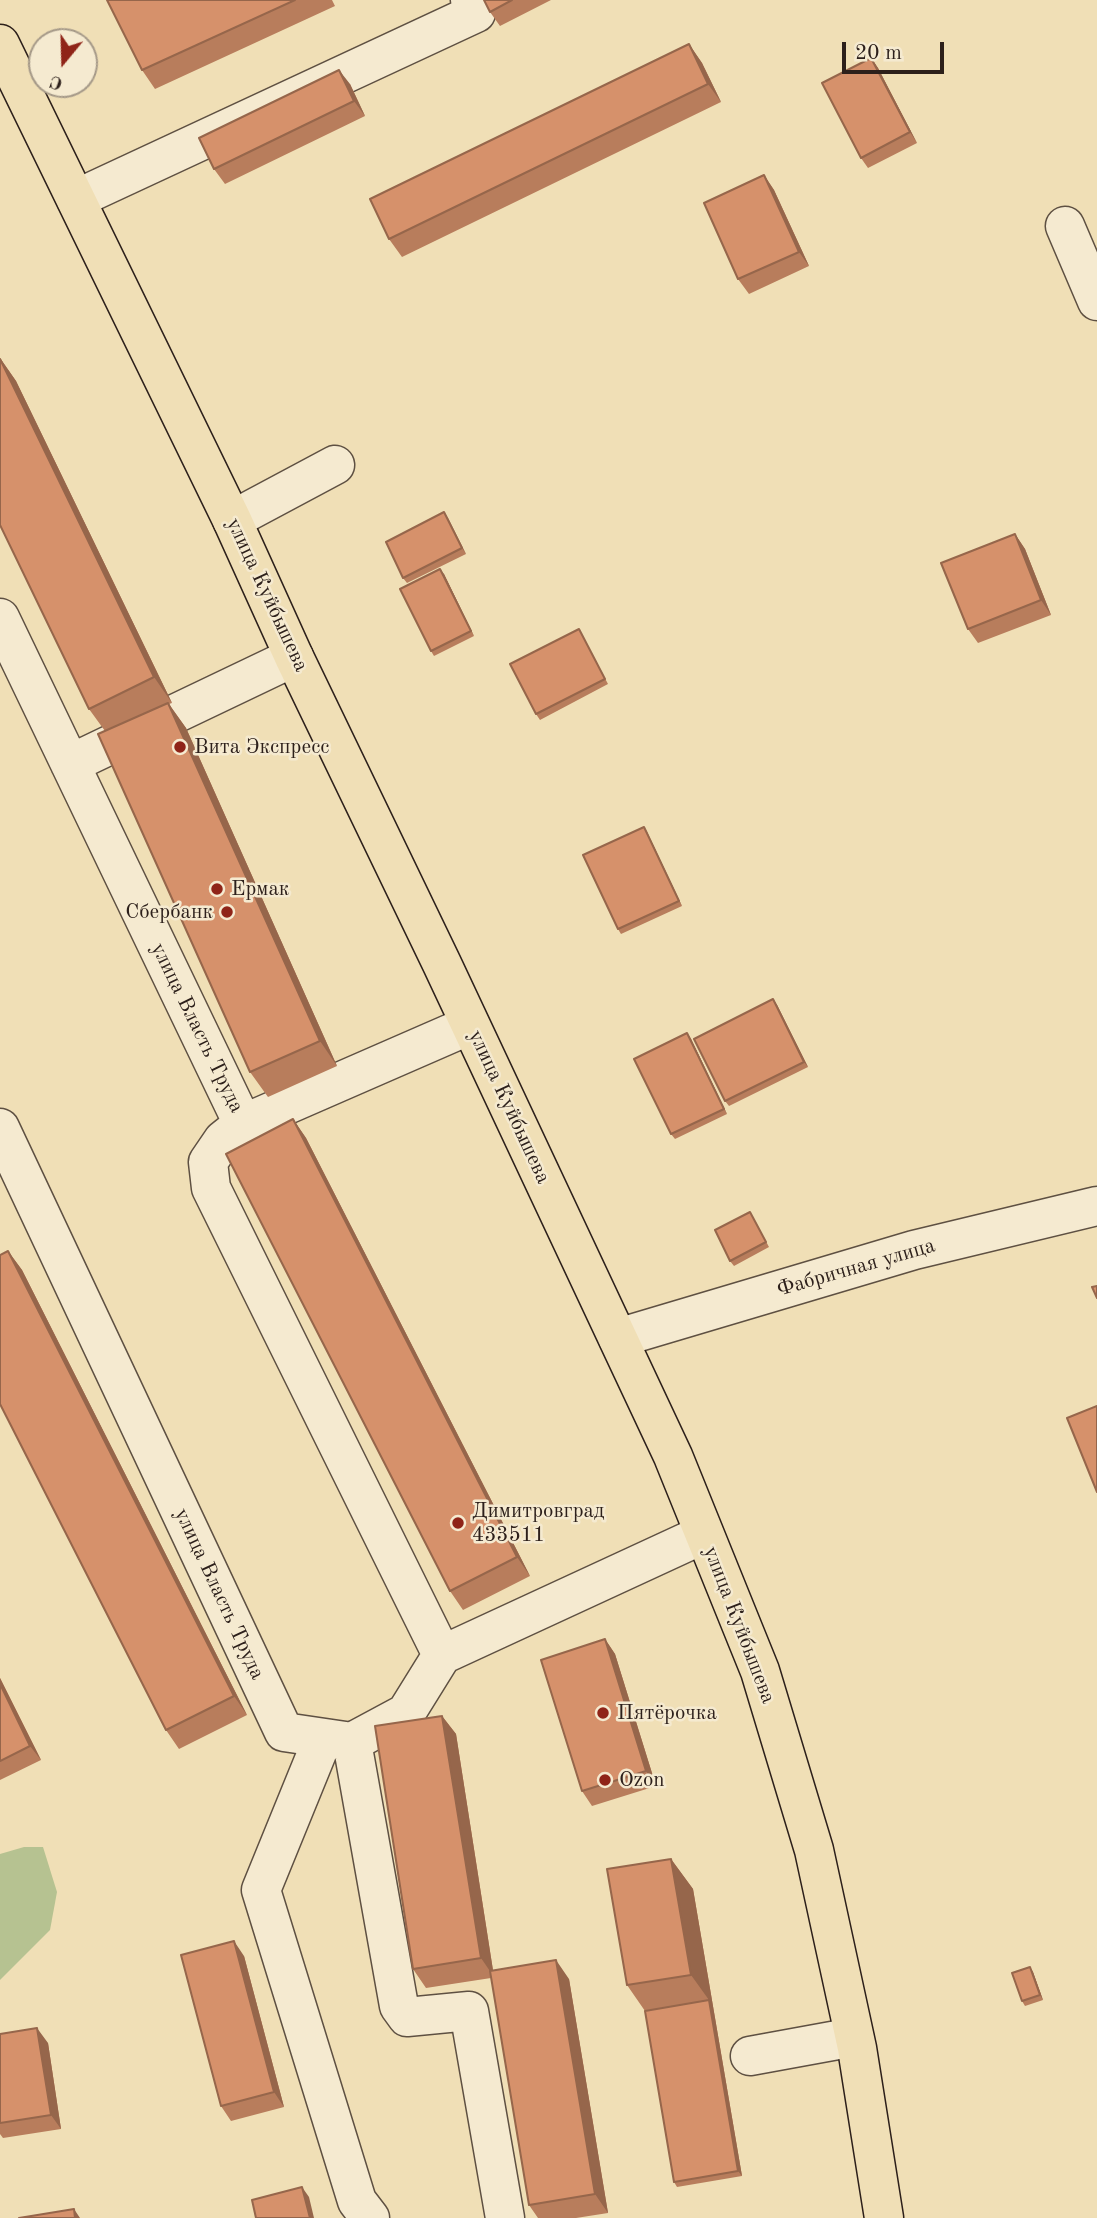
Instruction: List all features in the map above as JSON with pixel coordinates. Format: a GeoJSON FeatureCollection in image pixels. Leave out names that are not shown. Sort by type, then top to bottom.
{"type":"FeatureCollection","features":[{"type":"Feature","properties":{"kind":"main road","name":"улица Куйбышева"},"geometry":{"type":"LineString","coordinates":[[0,44],[232,520],[294,657],[673,1456],[760,1671],[814,1850],[854,2037],[884,2218]]}},
{"type":"Feature","properties":{"kind":"street"},"geometry":{"type":"LineString","coordinates":[[76,199],[476,13],[470,0]]}},
{"type":"Feature","properties":{"kind":"street"},"geometry":{"type":"LineString","coordinates":[[1065,226],[1097,301]]}},
{"type":"Feature","properties":{"kind":"street"},"geometry":{"type":"LineString","coordinates":[[232,520],[335,465]]}},
{"type":"Feature","properties":{"kind":"street","name":"улица Власть Труда"},"geometry":{"type":"LineString","coordinates":[[0,618],[243,1124],[223,1140],[208,1162],[211,1188],[442,1655]]}},
{"type":"Feature","properties":{"kind":"street"},"geometry":{"type":"LineString","coordinates":[[70,764],[294,657]]}},
{"type":"Feature","properties":{"kind":"street"},"geometry":{"type":"LineString","coordinates":[[243,1124],[470,1025]]}},
{"type":"Feature","properties":{"kind":"street","name":"улица Власть Труда"},"geometry":{"type":"LineString","coordinates":[[0,1128],[284,1732],[338,1740]]}},
{"type":"Feature","properties":{"kind":"street","name":"Фабричная улица"},"geometry":{"type":"LineString","coordinates":[[618,1338],[914,1250],[1097,1206]]}},
{"type":"Feature","properties":{"kind":"street"},"geometry":{"type":"LineString","coordinates":[[370,2218],[358,2201],[261,1890],[338,1740],[406,1713],[442,1655],[704,1534]]}},
{"type":"Feature","properties":{"kind":"street"},"geometry":{"type":"LineString","coordinates":[[338,1740],[399,2006],[407,2017],[469,2011],[506,2218]]}},
{"type":"Feature","properties":{"kind":"street"},"geometry":{"type":"LineString","coordinates":[[750,2056],[854,2037]]}},
{"type":"Feature","properties":{"kind":"green space"},"geometry":{"type":"Polygon","coordinates":[[[24,1847],[43,1847],[57,1892],[50,1930],[0,1980],[0,1854],[24,1847]]]}},
{"type":"Feature","properties":{"kind":"building"},"geometry":{"type":"Polygon","coordinates":[[[107,0],[295,0],[142,70],[107,0]]]}},
{"type":"Feature","properties":{"kind":"building"},"geometry":{"type":"Polygon","coordinates":[[[484,0],[512,0],[490,12],[484,0]]]}},
{"type":"Feature","properties":{"kind":"building"},"geometry":{"type":"Polygon","coordinates":[[[689,44],[708,84],[389,239],[370,199],[689,44]]]}},
{"type":"Feature","properties":{"kind":"building"},"geometry":{"type":"Polygon","coordinates":[[[871,58],[910,132],[861,158],[822,83],[871,58]]]}},
{"type":"Feature","properties":{"kind":"building"},"geometry":{"type":"Polygon","coordinates":[[[339,70],[354,101],[214,169],[199,138],[339,70]]]}},
{"type":"Feature","properties":{"kind":"building"},"geometry":{"type":"Polygon","coordinates":[[[764,175],[799,252],[738,279],[704,203],[764,175]]]}},
{"type":"Feature","properties":{"kind":"building"},"geometry":{"type":"Polygon","coordinates":[[[0,359],[154,677],[89,709],[0,525],[0,359]]]}},
{"type":"Feature","properties":{"kind":"building"},"geometry":{"type":"Polygon","coordinates":[[[444,512],[462,548],[403,578],[386,542],[444,512]]]}},
{"type":"Feature","properties":{"kind":"building"},"geometry":{"type":"Polygon","coordinates":[[[1015,534],[1041,600],[968,629],[941,563],[1015,534]]]}},
{"type":"Feature","properties":{"kind":"building"},"geometry":{"type":"Polygon","coordinates":[[[440,569],[471,631],[431,651],[400,589],[440,569]]]}},
{"type":"Feature","properties":{"kind":"building"},"geometry":{"type":"Polygon","coordinates":[[[579,629],[605,679],[536,714],[510,664],[579,629]]]}},
{"type":"Feature","properties":{"kind":"building"},"geometry":{"type":"Polygon","coordinates":[[[168,703],[320,1041],[250,1072],[98,734],[168,703]]]}},
{"type":"Feature","properties":{"kind":"building"},"geometry":{"type":"Polygon","coordinates":[[[644,827],[679,901],[618,929],[583,855],[644,827]]]}},
{"type":"Feature","properties":{"kind":"building"},"geometry":{"type":"Polygon","coordinates":[[[773,999],[804,1062],[725,1101],[694,1039],[773,999]]]}},
{"type":"Feature","properties":{"kind":"building"},"geometry":{"type":"Polygon","coordinates":[[[687,1033],[724,1109],[671,1134],[634,1059],[687,1033]]]}},
{"type":"Feature","properties":{"kind":"building"},"geometry":{"type":"Polygon","coordinates":[[[293,1119],[517,1557],[450,1591],[226,1154],[293,1119]]]}},
{"type":"Feature","properties":{"kind":"building"},"geometry":{"type":"Polygon","coordinates":[[[750,1212],[766,1242],[730,1261],[715,1230],[750,1212]]]}},
{"type":"Feature","properties":{"kind":"building"},"geometry":{"type":"Polygon","coordinates":[[[8,1251],[234,1696],[166,1730],[0,1404],[0,1255],[8,1251]]]}},
{"type":"Feature","properties":{"kind":"building"},"geometry":{"type":"Polygon","coordinates":[[[1097,1406],[1097,1492],[1067,1418],[1097,1406]]]}},
{"type":"Feature","properties":{"kind":"building"},"geometry":{"type":"Polygon","coordinates":[[[605,1639],[646,1771],[582,1791],[541,1660],[605,1639]]]}},
{"type":"Feature","properties":{"kind":"building"},"geometry":{"type":"Polygon","coordinates":[[[0,1684],[30,1746],[0,1761],[0,1684]]]}},
{"type":"Feature","properties":{"kind":"building"},"geometry":{"type":"Polygon","coordinates":[[[442,1716],[481,1958],[413,1969],[375,1726],[442,1716]]]}},
{"type":"Feature","properties":{"kind":"building"},"geometry":{"type":"Polygon","coordinates":[[[671,1859],[691,1975],[627,1985],[607,1869],[671,1859]]]}},
{"type":"Feature","properties":{"kind":"building"},"geometry":{"type":"Polygon","coordinates":[[[234,1941],[274,2092],[221,2106],[181,1955],[234,1941]]]}},
{"type":"Feature","properties":{"kind":"building"},"geometry":{"type":"Polygon","coordinates":[[[556,1960],[595,2194],[529,2205],[490,1971],[556,1960]]]}},
{"type":"Feature","properties":{"kind":"building"},"geometry":{"type":"Polygon","coordinates":[[[1030,1967],[1040,1995],[1022,2001],[1012,1973],[1030,1967]]]}},
{"type":"Feature","properties":{"kind":"building"},"geometry":{"type":"Polygon","coordinates":[[[709,2000],[738,2171],[674,2182],[645,2011],[709,2000]]]}},
{"type":"Feature","properties":{"kind":"building"},"geometry":{"type":"Polygon","coordinates":[[[37,2028],[51,2115],[0,2123],[0,2034],[37,2028]]]}},
{"type":"Feature","properties":{"kind":"building"},"geometry":{"type":"Polygon","coordinates":[[[302,2187],[310,2218],[256,2218],[252,2200],[302,2187]]]}},
{"type":"Feature","properties":{"kind":"building"},"geometry":{"type":"Polygon","coordinates":[[[74,2209],[75,2218],[19,2218],[74,2209]]]}},
{"type":"Feature","properties":{"kind":"place","name":"Вита Экспресс"},"geometry":{"type":"Point","coordinates":[180,747]}},
{"type":"Feature","properties":{"kind":"place","name":"Ермак"},"geometry":{"type":"Point","coordinates":[217,889]}},
{"type":"Feature","properties":{"kind":"place","name":"Сбербанк"},"geometry":{"type":"Point","coordinates":[227,912]}},
{"type":"Feature","properties":{"kind":"place","name":"Димитровград 433511"},"geometry":{"type":"Point","coordinates":[458,1523]}},
{"type":"Feature","properties":{"kind":"place","name":"Пятёрочка"},"geometry":{"type":"Point","coordinates":[603,1713]}},
{"type":"Feature","properties":{"kind":"place","name":"Ozon"},"geometry":{"type":"Point","coordinates":[605,1780]}}]}
